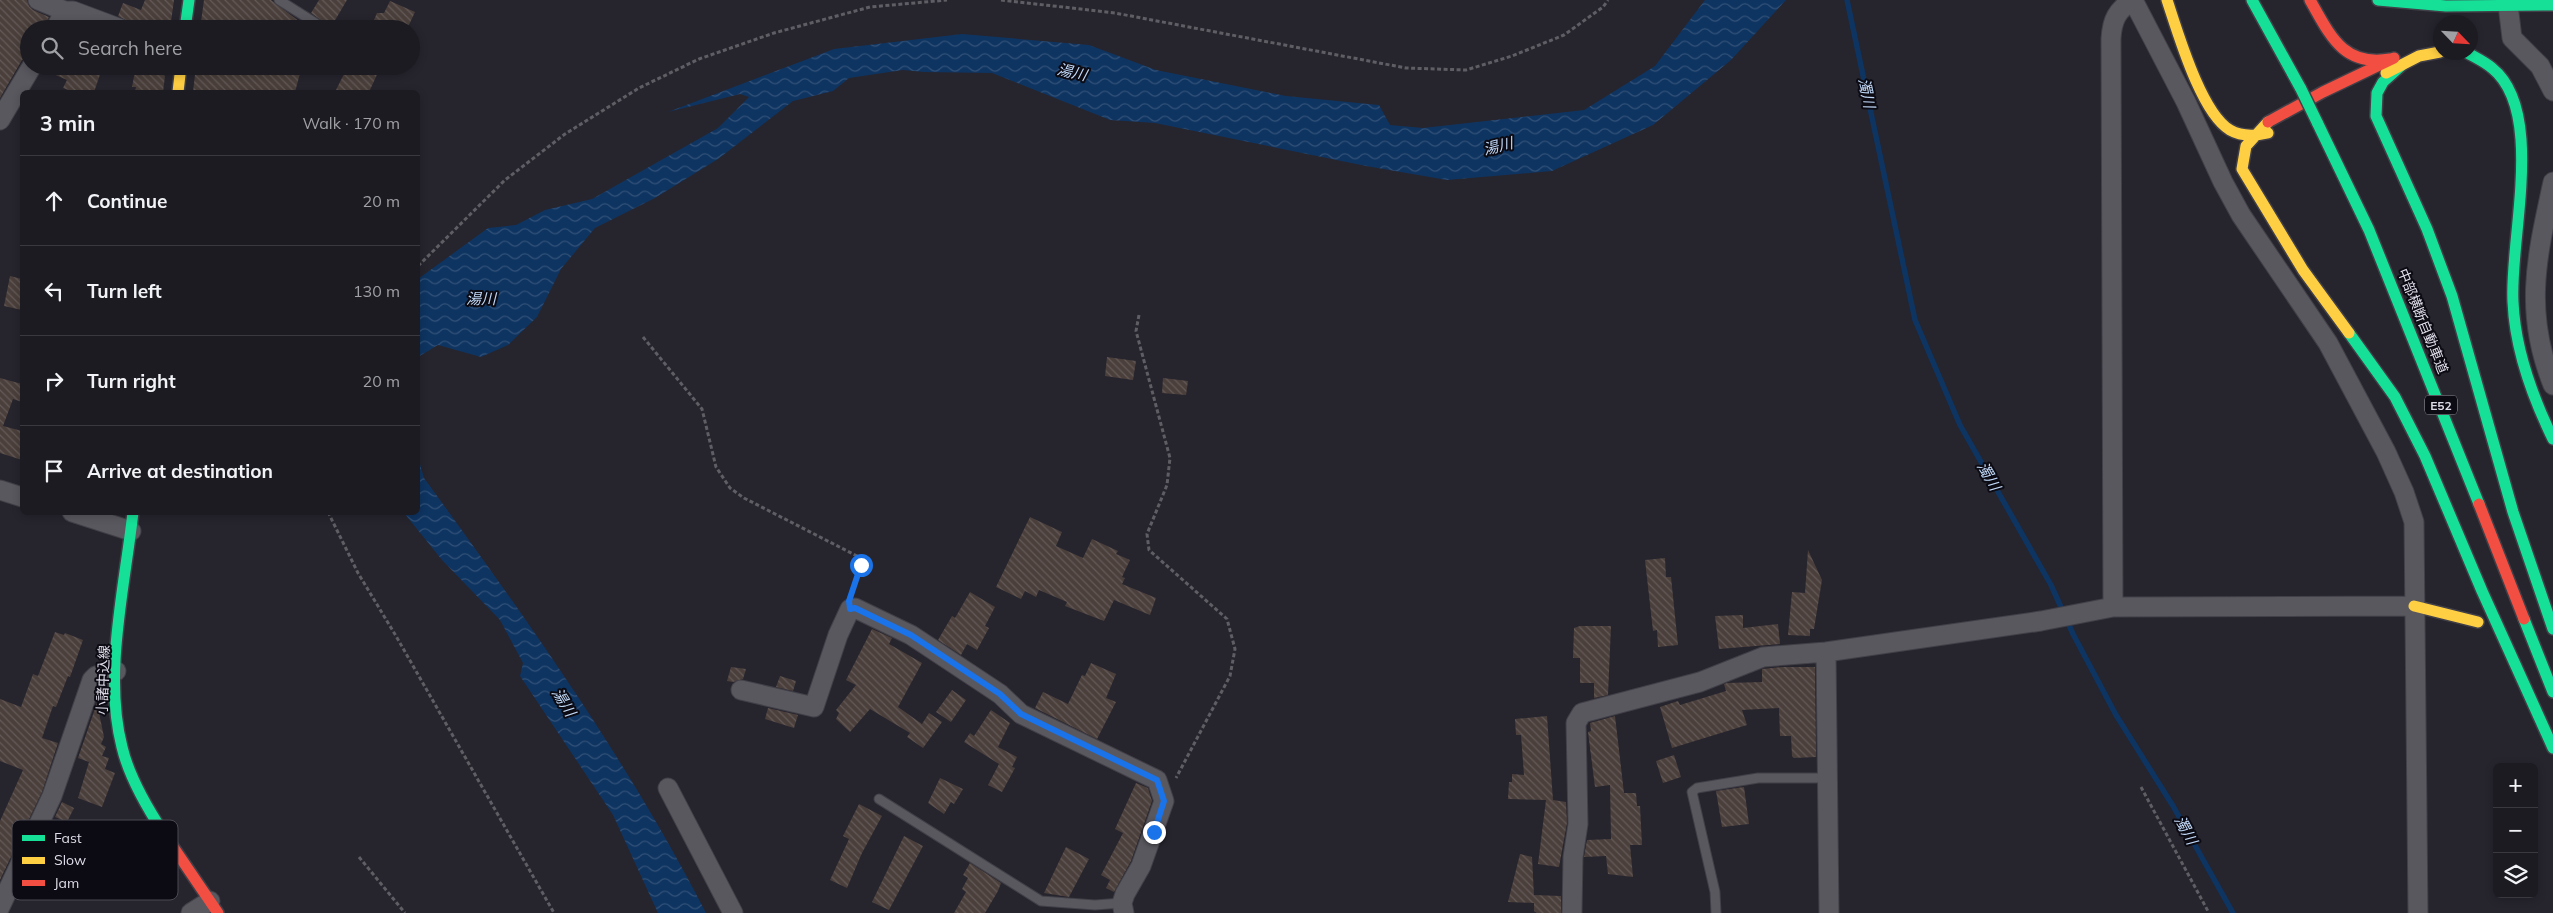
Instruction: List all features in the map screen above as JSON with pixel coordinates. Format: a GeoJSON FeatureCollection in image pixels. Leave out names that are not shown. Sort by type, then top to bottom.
{"type":"FeatureCollection","features":[{"type":"Feature","properties":{"kind":"main road"},"geometry":{"type":"LineString","coordinates":[[187,20],[189,0]]}},
{"type":"Feature","properties":{"kind":"main road"},"geometry":{"type":"LineString","coordinates":[[2167,0],[2195,75],[2218,120],[2233,132],[2253,136]]}},
{"type":"Feature","properties":{"kind":"main road","name":"中部横断自動車道"},"geometry":{"type":"LineString","coordinates":[[2252,0],[2301,89],[2369,230],[2553,692]]}},
{"type":"Feature","properties":{"kind":"main road"},"geometry":{"type":"LineString","coordinates":[[2310,0],[2333,39],[2345,52],[2363,61],[2374,63],[2398,62]]}},
{"type":"Feature","properties":{"kind":"main road"},"geometry":{"type":"LineString","coordinates":[[2378,0],[2553,5]]}},
{"type":"Feature","properties":{"kind":"main road"},"geometry":{"type":"LineString","coordinates":[[2433,53],[2398,62],[2288,110],[2265,124],[2253,136],[2242,159],[2242,169],[2303,270],[2396,397],[2425,456],[2482,590],[2553,748]]}},
{"type":"Feature","properties":{"kind":"main road"},"geometry":{"type":"LineString","coordinates":[[2478,56],[2510,77],[2527,108],[2531,127],[2532,147],[2512,282],[2514,317],[2519,350],[2529,385],[2553,439]]}},
{"type":"Feature","properties":{"kind":"main road"},"geometry":{"type":"LineString","coordinates":[[2398,62],[2377,93],[2376,116],[2427,229],[2452,296],[2513,512],[2553,629]]}},
{"type":"Feature","properties":{"kind":"main road"},"geometry":{"type":"LineString","coordinates":[[178,90],[180,75]]}},
{"type":"Feature","properties":{"kind":"main road","name":"小諸中込線"},"geometry":{"type":"LineString","coordinates":[[133,515],[116,671],[117,725],[130,768],[156,820]]}},
{"type":"Feature","properties":{"kind":"main road"},"geometry":{"type":"LineString","coordinates":[[2414,606],[2462,605]]}},
{"type":"Feature","properties":{"kind":"main road"},"geometry":{"type":"LineString","coordinates":[[2414,606],[2478,622]]}},
{"type":"Feature","properties":{"kind":"main road","name":"小諸中込線"},"geometry":{"type":"LineString","coordinates":[[178,861],[204,910]]}},
{"type":"Feature","properties":{"kind":"street"},"geometry":{"type":"LineString","coordinates":[[38,0],[65,11],[73,11],[97,20]]}},
{"type":"Feature","properties":{"kind":"street"},"geometry":{"type":"LineString","coordinates":[[2114,607],[2111,39],[2112,24],[2117,13],[2133,0],[2186,102],[2227,190],[2252,231],[2328,343],[2386,452],[2404,492],[2414,522],[2418,913]]}},
{"type":"Feature","properties":{"kind":"street"},"geometry":{"type":"LineString","coordinates":[[2508,5],[2512,38],[2540,66],[2553,91]]}},
{"type":"Feature","properties":{"kind":"street"},"geometry":{"type":"LineString","coordinates":[[60,20],[65,11]]}},
{"type":"Feature","properties":{"kind":"street"},"geometry":{"type":"LineString","coordinates":[[2,112],[26,75]]}},
{"type":"Feature","properties":{"kind":"street"},"geometry":{"type":"LineString","coordinates":[[2553,182],[2538,255],[2534,288],[2535,316],[2540,345],[2553,385]]}},
{"type":"Feature","properties":{"kind":"street"},"geometry":{"type":"LineString","coordinates":[[0,490],[20,496]]}},
{"type":"Feature","properties":{"kind":"street"},"geometry":{"type":"LineString","coordinates":[[81,515],[131,532]]}},
{"type":"Feature","properties":{"kind":"street"},"geometry":{"type":"LineString","coordinates":[[1572,913],[1573,857],[1578,824],[1576,722],[1582,713],[1700,682],[1763,657],[1826,652],[2042,622],[2114,607],[2414,606]]}},
{"type":"Feature","properties":{"kind":"street"},"geometry":{"type":"LineString","coordinates":[[741,690],[814,707],[838,635],[850,609],[855,608],[911,635],[1000,694],[1021,714],[1157,780],[1164,801],[1123,908]]}},
{"type":"Feature","properties":{"kind":"street"},"geometry":{"type":"LineString","coordinates":[[1826,652],[1829,913]]}},
{"type":"Feature","properties":{"kind":"street"},"geometry":{"type":"LineString","coordinates":[[41,820],[52,796],[92,680],[96,676],[116,671]]}},
{"type":"Feature","properties":{"kind":"street"},"geometry":{"type":"LineString","coordinates":[[668,788],[733,913]]}},
{"type":"Feature","properties":{"kind":"street"},"geometry":{"type":"LineString","coordinates":[[0,907],[12,881]]}},
{"type":"Feature","properties":{"kind":"lane"},"geometry":{"type":"LineString","coordinates":[[279,0],[311,20]]}},
{"type":"Feature","properties":{"kind":"lane"},"geometry":{"type":"LineString","coordinates":[[1716,913],[1715,892],[1692,792],[1697,788],[1758,778],[1827,778]]}},
{"type":"Feature","properties":{"kind":"lane"},"geometry":{"type":"LineString","coordinates":[[879,798],[1041,901],[1123,908]]}},
{"type":"Feature","properties":{"kind":"path"},"geometry":{"type":"LineString","coordinates":[[420,264],[505,180],[565,134],[639,88],[699,59],[774,33],[870,7],[947,0]]}},
{"type":"Feature","properties":{"kind":"path"},"geometry":{"type":"LineString","coordinates":[[1001,0],[1115,12],[1406,68],[1466,70],[1512,56],[1564,35],[1603,7],[1608,0]]}},
{"type":"Feature","properties":{"kind":"path"},"geometry":{"type":"LineString","coordinates":[[1139,315],[1136,331],[1170,458],[1167,486],[1147,534],[1150,550],[1227,619],[1235,649],[1230,676],[1164,801]]}},
{"type":"Feature","properties":{"kind":"path"},"geometry":{"type":"LineString","coordinates":[[643,337],[702,409],[716,467],[730,488],[744,498],[857,556],[861,565],[849,601],[850,609]]}},
{"type":"Feature","properties":{"kind":"path"},"geometry":{"type":"LineString","coordinates":[[329,515],[358,573],[554,913]]}},
{"type":"Feature","properties":{"kind":"path"},"geometry":{"type":"LineString","coordinates":[[2141,787],[2209,913]]}},
{"type":"Feature","properties":{"kind":"path"},"geometry":{"type":"LineString","coordinates":[[359,857],[405,913]]}},
{"type":"Feature","properties":{"kind":"water","name":"湯川"},"geometry":{"type":"Polygon","coordinates":[[[1705,0],[1786,0],[1731,60],[1653,125],[1552,171],[1447,180],[1366,166],[1155,123],[1110,120],[992,73],[903,70],[849,78],[833,91],[793,101],[718,159],[655,198],[595,228],[561,269],[537,317],[508,345],[481,357],[438,345],[420,356],[420,278],[488,228],[516,225],[545,210],[592,199],[718,128],[749,97],[740,94],[668,112],[834,49],[962,34],[1089,45],[1156,70],[1286,96],[1379,105],[1390,125],[1423,128],[1584,110],[1655,66],[1705,0]]]}},
{"type":"Feature","properties":{"kind":"water","name":"湯川"},"geometry":{"type":"Polygon","coordinates":[[[420,464],[424,478],[574,690],[643,800],[706,913],[658,913],[613,815],[520,676],[523,663],[500,620],[442,560],[406,515],[420,515],[420,464]]]}},
{"type":"Feature","properties":{"kind":"building"},"geometry":{"type":"Polygon","coordinates":[[[0,0],[27,0],[33,10],[49,17],[48,20],[20,20],[20,63],[0,98],[0,0]]]}},
{"type":"Feature","properties":{"kind":"building"},"geometry":{"type":"Polygon","coordinates":[[[145,0],[174,0],[171,20],[125,20],[118,16],[123,3],[141,10],[145,0]]]}},
{"type":"Feature","properties":{"kind":"building"},"geometry":{"type":"Polygon","coordinates":[[[204,0],[271,0],[297,20],[201,20],[204,0]]]}},
{"type":"Feature","properties":{"kind":"building"},"geometry":{"type":"Polygon","coordinates":[[[319,0],[347,0],[335,20],[321,20],[311,13],[319,0]]]}},
{"type":"Feature","properties":{"kind":"building"},"geometry":{"type":"Polygon","coordinates":[[[390,1],[415,12],[411,20],[374,20],[377,13],[384,13],[390,1]]]}},
{"type":"Feature","properties":{"kind":"building"},"geometry":{"type":"Polygon","coordinates":[[[56,75],[100,75],[95,90],[68,90],[63,88],[67,80],[56,75]]]}},
{"type":"Feature","properties":{"kind":"building"},"geometry":{"type":"Polygon","coordinates":[[[134,75],[165,76],[163,90],[135,90],[136,87],[132,87],[134,75]]]}},
{"type":"Feature","properties":{"kind":"building"},"geometry":{"type":"Polygon","coordinates":[[[195,75],[300,75],[296,90],[193,90],[195,75]]]}},
{"type":"Feature","properties":{"kind":"building"},"geometry":{"type":"Polygon","coordinates":[[[344,75],[377,75],[370,90],[336,90],[344,75]]]}},
{"type":"Feature","properties":{"kind":"building"},"geometry":{"type":"Polygon","coordinates":[[[10,276],[20,278],[20,310],[4,306],[10,276]]]}},
{"type":"Feature","properties":{"kind":"building"},"geometry":{"type":"Polygon","coordinates":[[[1107,357],[1136,361],[1133,380],[1105,376],[1107,357]]]}},
{"type":"Feature","properties":{"kind":"building"},"geometry":{"type":"Polygon","coordinates":[[[0,378],[20,383],[20,401],[13,399],[3,426],[20,430],[20,459],[0,453],[0,378]]]}},
{"type":"Feature","properties":{"kind":"building"},"geometry":{"type":"Polygon","coordinates":[[[1163,378],[1188,381],[1186,395],[1162,393],[1163,378]]]}},
{"type":"Feature","properties":{"kind":"building"},"geometry":{"type":"Polygon","coordinates":[[[1030,517],[1062,532],[1056,546],[1083,558],[1092,539],[1118,551],[1116,554],[1130,560],[1122,577],[1125,578],[1122,584],[1156,598],[1150,615],[1114,600],[1104,621],[1065,606],[1067,602],[1039,590],[1036,597],[1025,591],[1021,599],[996,587],[1030,517]]]}},
{"type":"Feature","properties":{"kind":"building"},"geometry":{"type":"Polygon","coordinates":[[[1808,550],[1822,580],[1814,629],[1810,629],[1810,636],[1788,635],[1792,592],[1805,593],[1808,550]]]}},
{"type":"Feature","properties":{"kind":"building"},"geometry":{"type":"Polygon","coordinates":[[[1665,558],[1666,577],[1671,577],[1678,645],[1658,647],[1657,630],[1653,631],[1645,560],[1665,558]]]}},
{"type":"Feature","properties":{"kind":"building"},"geometry":{"type":"Polygon","coordinates":[[[970,592],[995,607],[985,626],[989,628],[977,650],[967,644],[961,655],[938,640],[952,616],[955,618],[970,592]]]}},
{"type":"Feature","properties":{"kind":"building"},"geometry":{"type":"Polygon","coordinates":[[[1743,615],[1743,628],[1778,624],[1780,644],[1719,649],[1715,616],[1743,615]]]}},
{"type":"Feature","properties":{"kind":"building"},"geometry":{"type":"Polygon","coordinates":[[[1580,626],[1611,626],[1608,695],[1594,698],[1594,683],[1580,683],[1580,658],[1573,658],[1574,628],[1580,626]]]}},
{"type":"Feature","properties":{"kind":"building"},"geometry":{"type":"Polygon","coordinates":[[[872,629],[892,638],[889,644],[922,663],[898,707],[922,724],[929,713],[942,722],[923,748],[907,737],[910,733],[870,709],[850,732],[836,719],[839,713],[836,710],[856,685],[846,680],[872,629]]]}},
{"type":"Feature","properties":{"kind":"building"},"geometry":{"type":"Polygon","coordinates":[[[55,632],[64,635],[65,633],[83,640],[70,677],[68,676],[56,707],[53,706],[42,738],[58,743],[42,792],[29,820],[12,820],[12,855],[0,880],[0,821],[23,770],[0,761],[0,699],[21,707],[33,674],[38,676],[55,632]]]}},
{"type":"Feature","properties":{"kind":"building"},"geometry":{"type":"Polygon","coordinates":[[[1091,663],[1116,674],[1106,698],[1116,702],[1097,739],[1035,708],[1043,692],[1068,704],[1082,675],[1085,676],[1091,663]]]}},
{"type":"Feature","properties":{"kind":"building"},"geometry":{"type":"Polygon","coordinates":[[[731,667],[746,669],[743,679],[733,682],[727,681],[731,667]]]}},
{"type":"Feature","properties":{"kind":"building"},"geometry":{"type":"Polygon","coordinates":[[[1815,667],[1816,757],[1794,758],[1792,756],[1791,736],[1780,736],[1779,708],[1742,710],[1747,725],[1672,748],[1660,707],[1678,701],[1680,705],[1726,691],[1724,684],[1727,683],[1762,682],[1762,669],[1815,667]]]}},
{"type":"Feature","properties":{"kind":"building"},"geometry":{"type":"Polygon","coordinates":[[[780,676],[796,681],[793,691],[776,687],[780,676]]]}},
{"type":"Feature","properties":{"kind":"building"},"geometry":{"type":"Polygon","coordinates":[[[952,690],[966,700],[951,722],[936,712],[952,690]]]}},
{"type":"Feature","properties":{"kind":"building"},"geometry":{"type":"Polygon","coordinates":[[[97,703],[104,737],[101,744],[106,747],[102,756],[109,758],[105,769],[115,773],[102,807],[78,798],[89,762],[78,758],[97,703]]]}},
{"type":"Feature","properties":{"kind":"building"},"geometry":{"type":"Polygon","coordinates":[[[768,708],[798,715],[794,728],[765,719],[768,708]]]}},
{"type":"Feature","properties":{"kind":"building"},"geometry":{"type":"Polygon","coordinates":[[[991,710],[1010,723],[998,747],[1017,757],[1012,767],[1015,768],[1002,792],[988,785],[999,764],[964,742],[970,733],[974,736],[991,710]]]}},
{"type":"Feature","properties":{"kind":"building"},"geometry":{"type":"Polygon","coordinates":[[[1547,716],[1553,800],[1566,802],[1567,823],[1559,867],[1538,864],[1546,800],[1508,799],[1509,782],[1512,782],[1512,774],[1524,775],[1521,735],[1516,735],[1515,719],[1547,716]]]}},
{"type":"Feature","properties":{"kind":"building"},"geometry":{"type":"Polygon","coordinates":[[[1615,716],[1624,793],[1636,793],[1637,806],[1640,806],[1642,845],[1630,845],[1633,877],[1608,874],[1606,856],[1584,857],[1587,840],[1611,839],[1610,785],[1595,787],[1588,732],[1591,731],[1590,723],[1615,716]]]}},
{"type":"Feature","properties":{"kind":"building"},"geometry":{"type":"Polygon","coordinates":[[[1674,755],[1681,777],[1663,783],[1656,761],[1674,755]]]}},
{"type":"Feature","properties":{"kind":"building"},"geometry":{"type":"Polygon","coordinates":[[[940,778],[963,789],[954,804],[951,802],[944,814],[928,803],[940,778]]]}},
{"type":"Feature","properties":{"kind":"building"},"geometry":{"type":"Polygon","coordinates":[[[1136,783],[1148,788],[1152,801],[1131,861],[1114,892],[1106,888],[1110,880],[1101,875],[1123,833],[1115,829],[1136,783]]]}},
{"type":"Feature","properties":{"kind":"building"},"geometry":{"type":"Polygon","coordinates":[[[1744,787],[1749,824],[1722,827],[1716,791],[1744,787]]]}},
{"type":"Feature","properties":{"kind":"building"},"geometry":{"type":"Polygon","coordinates":[[[62,802],[74,808],[68,820],[55,817],[62,802]]]}},
{"type":"Feature","properties":{"kind":"building"},"geometry":{"type":"Polygon","coordinates":[[[859,804],[882,816],[862,853],[847,888],[830,880],[849,839],[843,836],[859,804]]]}},
{"type":"Feature","properties":{"kind":"building"},"geometry":{"type":"Polygon","coordinates":[[[904,836],[923,846],[889,910],[872,902],[904,836]]]}},
{"type":"Feature","properties":{"kind":"building"},"geometry":{"type":"Polygon","coordinates":[[[1066,847],[1089,859],[1069,897],[1044,893],[1066,847]]]}},
{"type":"Feature","properties":{"kind":"building"},"geometry":{"type":"Polygon","coordinates":[[[1520,854],[1532,857],[1534,895],[1561,896],[1561,913],[1537,913],[1534,911],[1534,903],[1508,902],[1520,854]]]}},
{"type":"Feature","properties":{"kind":"building"},"geometry":{"type":"Polygon","coordinates":[[[970,863],[1001,883],[985,913],[954,913],[966,892],[962,889],[968,878],[963,875],[970,863]]]}},
{"type":"Feature","properties":{"kind":"waterway","name":"濁川"},"geometry":{"type":"LineString","coordinates":[[1847,0],[1915,320],[1960,425],[2051,585],[2073,634],[2116,715],[2173,806],[2233,913]]}},
{"type":"Feature","properties":{"kind":"traffic: fast"},"geometry":{"type":"LineString","coordinates":[[186,20],[189,0]]}},
{"type":"Feature","properties":{"kind":"traffic: fast"},"geometry":{"type":"LineString","coordinates":[[2252,0],[2301,89]]}},
{"type":"Feature","properties":{"kind":"traffic: fast"},"geometry":{"type":"LineString","coordinates":[[2378,0],[2446,6],[2553,5]]}},
{"type":"Feature","properties":{"kind":"traffic: fast"},"geometry":{"type":"LineString","coordinates":[[2478,59],[2492,68],[2508,88],[2517,114],[2521,145],[2521,178],[2513,276],[2514,320],[2526,372],[2538,406],[2553,439]]}},
{"type":"Feature","properties":{"kind":"traffic: fast"},"geometry":{"type":"LineString","coordinates":[[2402,65],[2383,82],[2377,93],[2376,116],[2427,229],[2452,296],[2513,512],[2553,629]]}},
{"type":"Feature","properties":{"kind":"traffic: fast"},"geometry":{"type":"LineString","coordinates":[[2301,89],[2317,122]]}},
{"type":"Feature","properties":{"kind":"traffic: fast"},"geometry":{"type":"LineString","coordinates":[[2317,122],[2369,230],[2479,504]]}},
{"type":"Feature","properties":{"kind":"traffic: fast"},"geometry":{"type":"LineString","coordinates":[[2349,333],[2395,397],[2425,456],[2482,591],[2553,748]]}},
{"type":"Feature","properties":{"kind":"traffic: fast"},"geometry":{"type":"LineString","coordinates":[[133,515],[117,630],[115,660],[117,719],[122,747],[129,769],[144,802],[155,820]]}},
{"type":"Feature","properties":{"kind":"traffic: fast"},"geometry":{"type":"LineString","coordinates":[[2524,619],[2553,692]]}},
{"type":"Feature","properties":{"kind":"traffic: slow"},"geometry":{"type":"LineString","coordinates":[[2167,0],[2184,51],[2200,90],[2219,121],[2230,130],[2239,134],[2268,133]]}},
{"type":"Feature","properties":{"kind":"traffic: slow"},"geometry":{"type":"LineString","coordinates":[[2386,73],[2419,56],[2433,53]]}},
{"type":"Feature","properties":{"kind":"traffic: slow"},"geometry":{"type":"LineString","coordinates":[[178,90],[180,75]]}},
{"type":"Feature","properties":{"kind":"traffic: slow"},"geometry":{"type":"LineString","coordinates":[[2268,122],[2246,146],[2242,169],[2303,270],[2349,333]]}},
{"type":"Feature","properties":{"kind":"traffic: slow"},"geometry":{"type":"LineString","coordinates":[[2414,606],[2478,622]]}},
{"type":"Feature","properties":{"kind":"traffic: jam"},"geometry":{"type":"LineString","coordinates":[[2310,0],[2332,36],[2349,53],[2360,58],[2374,60],[2390,59]]}},
{"type":"Feature","properties":{"kind":"traffic: jam"},"geometry":{"type":"LineString","coordinates":[[2268,122],[2323,92],[2394,58]]}},
{"type":"Feature","properties":{"kind":"traffic: jam"},"geometry":{"type":"LineString","coordinates":[[2479,504],[2524,619]]}},
{"type":"Feature","properties":{"kind":"traffic: jam"},"geometry":{"type":"LineString","coordinates":[[178,854],[218,913]]}},
{"type":"Feature","properties":{"kind":"route"},"geometry":{"type":"LineString","coordinates":[[861,565],[849,601],[850,609],[855,608],[911,635],[1000,694],[1021,714],[1157,780],[1162,788],[1164,801],[1154,832]]}}]}
